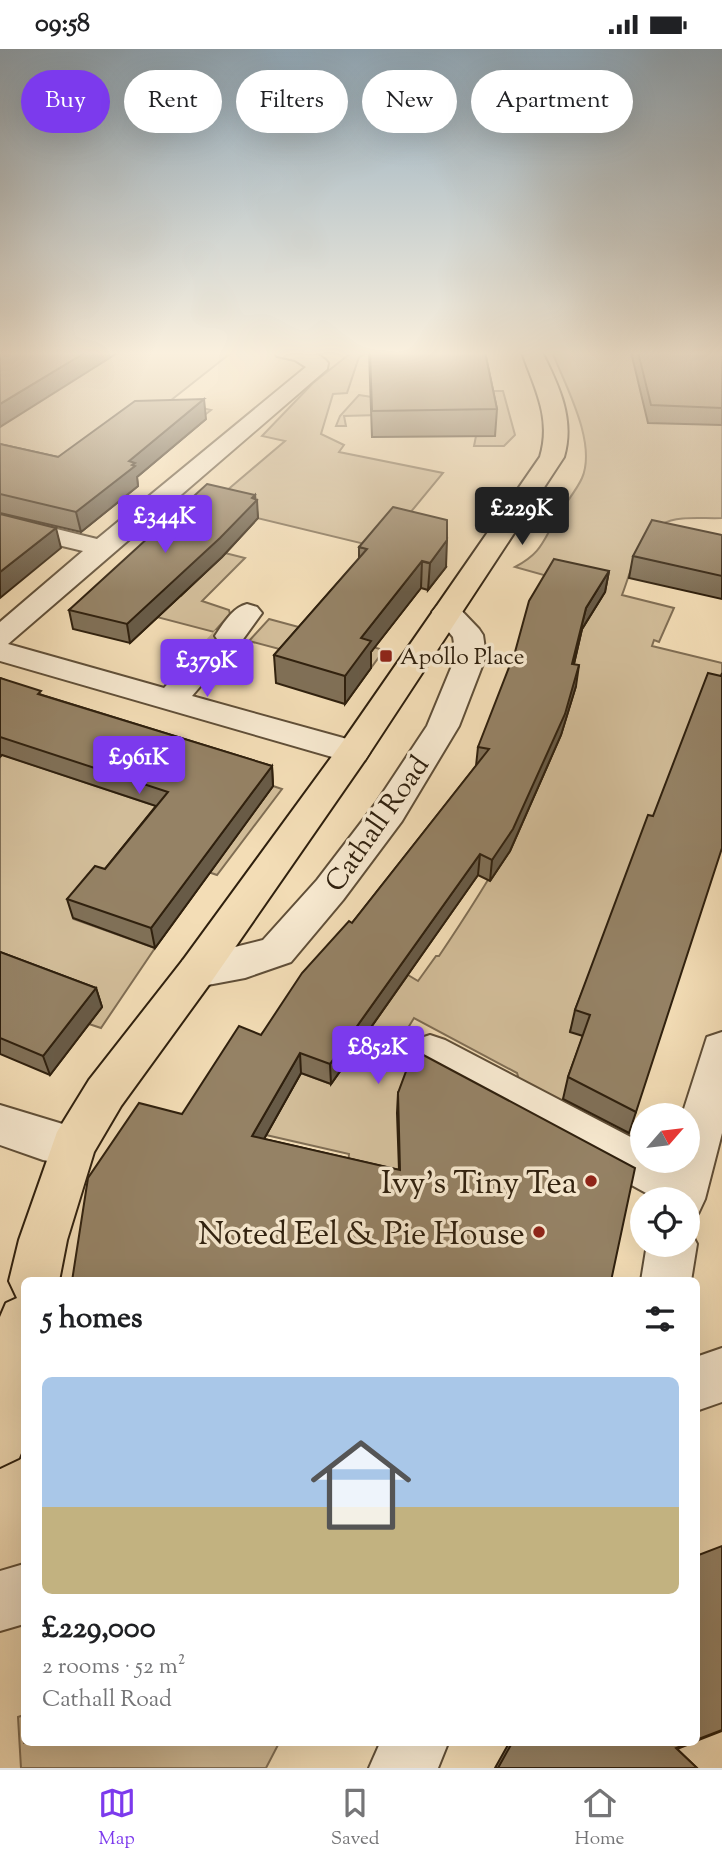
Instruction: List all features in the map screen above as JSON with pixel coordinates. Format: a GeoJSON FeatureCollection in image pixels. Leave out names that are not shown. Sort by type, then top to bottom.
{"type":"FeatureCollection","features":[{"type":"Feature","properties":{"kind":"main road"},"geometry":{"type":"LineString","coordinates":[[35,1277],[43,1240],[73,1146],[105,1093],[197,971],[353,752],[552,457],[558,432]]}},
{"type":"Feature","properties":{"kind":"main road"},"geometry":{"type":"LineString","coordinates":[[0,1440],[21,1336]]}},
{"type":"Feature","properties":{"kind":"street"},"geometry":{"type":"LineString","coordinates":[[0,637],[240,432]]}},
{"type":"Feature","properties":{"kind":"street"},"geometry":{"type":"LineString","coordinates":[[0,523],[102,548]]}},
{"type":"Feature","properties":{"kind":"street","name":"Cathall Road"},"geometry":{"type":"LineString","coordinates":[[197,971],[246,962],[277,951],[330,890],[389,812],[443,726],[471,656],[468,635],[447,613]]}},
{"type":"Feature","properties":{"kind":"street"},"geometry":{"type":"LineString","coordinates":[[0,651],[353,752]]}},
{"type":"Feature","properties":{"kind":"street"},"geometry":{"type":"LineString","coordinates":[[169,701],[206,662]]}},
{"type":"Feature","properties":{"kind":"street"},"geometry":{"type":"LineString","coordinates":[[684,1187],[722,1050]]}},
{"type":"Feature","properties":{"kind":"street"},"geometry":{"type":"LineString","coordinates":[[430,1053],[669,1187]]}},
{"type":"Feature","properties":{"kind":"street"},"geometry":{"type":"LineString","coordinates":[[0,1125],[43,1140],[73,1146]]}},
{"type":"Feature","properties":{"kind":"street"},"geometry":{"type":"LineString","coordinates":[[667,1277],[670,1257]]}},
{"type":"Feature","properties":{"kind":"street"},"geometry":{"type":"LineString","coordinates":[[0,1601],[21,1595]]}},
{"type":"Feature","properties":{"kind":"street"},"geometry":{"type":"LineString","coordinates":[[402,1768],[414,1746]]}},
{"type":"Feature","properties":{"kind":"shaded area"},"geometry":{"type":"Polygon","coordinates":[[[0,432],[128,432],[108,450],[0,466],[0,432]]]}},
{"type":"Feature","properties":{"kind":"shaded area"},"geometry":{"type":"Polygon","coordinates":[[[266,432],[322,432],[344,445],[339,452],[443,473],[381,548],[253,517],[212,503],[285,441],[262,436],[266,432]]]}},
{"type":"Feature","properties":{"kind":"shaded area"},"geometry":{"type":"Polygon","coordinates":[[[494,432],[514,432],[515,435],[504,446],[474,446],[476,436],[495,435],[494,432]]]}},
{"type":"Feature","properties":{"kind":"shaded area"},"geometry":{"type":"Polygon","coordinates":[[[583,432],[722,432],[722,518],[676,519],[654,530],[636,555],[622,595],[674,608],[659,642],[654,640],[652,646],[722,663],[722,677],[570,1031],[584,1036],[563,1100],[630,1123],[630,1129],[628,1134],[522,1089],[517,1073],[414,1018],[389,1059],[413,1070],[399,1182],[346,1178],[349,1154],[266,1135],[301,1073],[331,1084],[408,975],[418,981],[436,956],[439,956],[500,860],[535,794],[550,760],[575,687],[566,685],[581,631],[605,592],[515,567],[540,547],[580,483],[586,464],[583,432]]]}},
{"type":"Feature","properties":{"kind":"shaded area"},"geometry":{"type":"Polygon","coordinates":[[[225,553],[245,558],[202,601],[229,610],[230,614],[214,632],[149,615],[126,581],[181,596],[225,553]]]}},
{"type":"Feature","properties":{"kind":"shaded area"},"geometry":{"type":"Polygon","coordinates":[[[269,619],[384,650],[371,668],[317,659],[249,641],[269,619]]]}},
{"type":"Feature","properties":{"kind":"shaded area"},"geometry":{"type":"Polygon","coordinates":[[[0,754],[204,822],[234,838],[273,786],[282,789],[217,875],[145,850],[74,919],[155,948],[101,1028],[89,1024],[0,967],[0,754]]]}},
{"type":"Feature","properties":{"kind":"shaded area"},"geometry":{"type":"Polygon","coordinates":[[[21,1716],[21,1746],[277,1746],[266,1768],[21,1768],[18,1717],[21,1716]]]}},
{"type":"Feature","properties":{"kind":"building"},"geometry":{"type":"Polygon","coordinates":[[[92,432],[164,432],[129,461],[135,463],[132,465],[135,466],[76,512],[0,494],[0,444],[58,457],[92,432]]]}},
{"type":"Feature","properties":{"kind":"building"},"geometry":{"type":"Polygon","coordinates":[[[207,484],[255,495],[252,498],[257,500],[127,624],[69,610],[207,484]]]}},
{"type":"Feature","properties":{"kind":"building"},"geometry":{"type":"Polygon","coordinates":[[[393,507],[447,520],[447,540],[430,563],[422,561],[361,638],[371,641],[345,676],[274,655],[367,549],[359,547],[393,507]]]}},
{"type":"Feature","properties":{"kind":"building"},"geometry":{"type":"Polygon","coordinates":[[[0,514],[56,528],[0,572],[0,514]]]}},
{"type":"Feature","properties":{"kind":"building"},"geometry":{"type":"Polygon","coordinates":[[[652,520],[722,535],[722,576],[633,556],[652,520]]]}},
{"type":"Feature","properties":{"kind":"building"},"geometry":{"type":"Polygon","coordinates":[[[554,559],[609,571],[586,608],[572,664],[579,665],[565,714],[513,829],[492,860],[480,854],[330,1064],[300,1053],[252,1136],[400,1170],[398,1093],[414,1050],[630,1165],[630,1173],[634,1173],[612,1277],[73,1277],[88,1178],[139,1103],[182,1114],[239,1026],[261,1035],[302,973],[349,921],[352,923],[489,749],[478,747],[515,652],[529,601],[554,559]]]}},
{"type":"Feature","properties":{"kind":"building"},"geometry":{"type":"Polygon","coordinates":[[[708,673],[721,676],[722,673],[722,848],[639,1103],[630,1103],[630,1109],[568,1077],[590,1015],[575,1010],[648,815],[653,816],[708,673]]]}},
{"type":"Feature","properties":{"kind":"building"},"geometry":{"type":"Polygon","coordinates":[[[0,678],[41,691],[38,694],[272,766],[151,928],[67,899],[95,866],[105,869],[168,792],[0,737],[0,678]]]}},
{"type":"Feature","properties":{"kind":"building"},"geometry":{"type":"Polygon","coordinates":[[[0,952],[96,988],[43,1056],[0,1038],[0,952]]]}},
{"type":"Feature","properties":{"kind":"building"},"geometry":{"type":"Polygon","coordinates":[[[722,1546],[722,1730],[700,1738],[700,1554],[722,1546]]]}},
{"type":"Feature","properties":{"kind":"building"},"geometry":{"type":"Polygon","coordinates":[[[510,1746],[681,1746],[676,1748],[697,1768],[498,1768],[510,1746]]]}},
{"type":"Feature","properties":{"kind":"tunnel"},"geometry":{"type":"LineString","coordinates":[[206,662],[230,636]]}},
{"type":"Feature","properties":{"kind":"place","name":"Apollo Place"},"geometry":{"type":"Point","coordinates":[386,656]}},
{"type":"Feature","properties":{"kind":"place","name":"Ivy's Tiny Tea"},"geometry":{"type":"Point","coordinates":[591,1181]}},
{"type":"Feature","properties":{"kind":"place","name":"Noted Eel & Pie House"},"geometry":{"type":"Point","coordinates":[539,1232]}}]}
